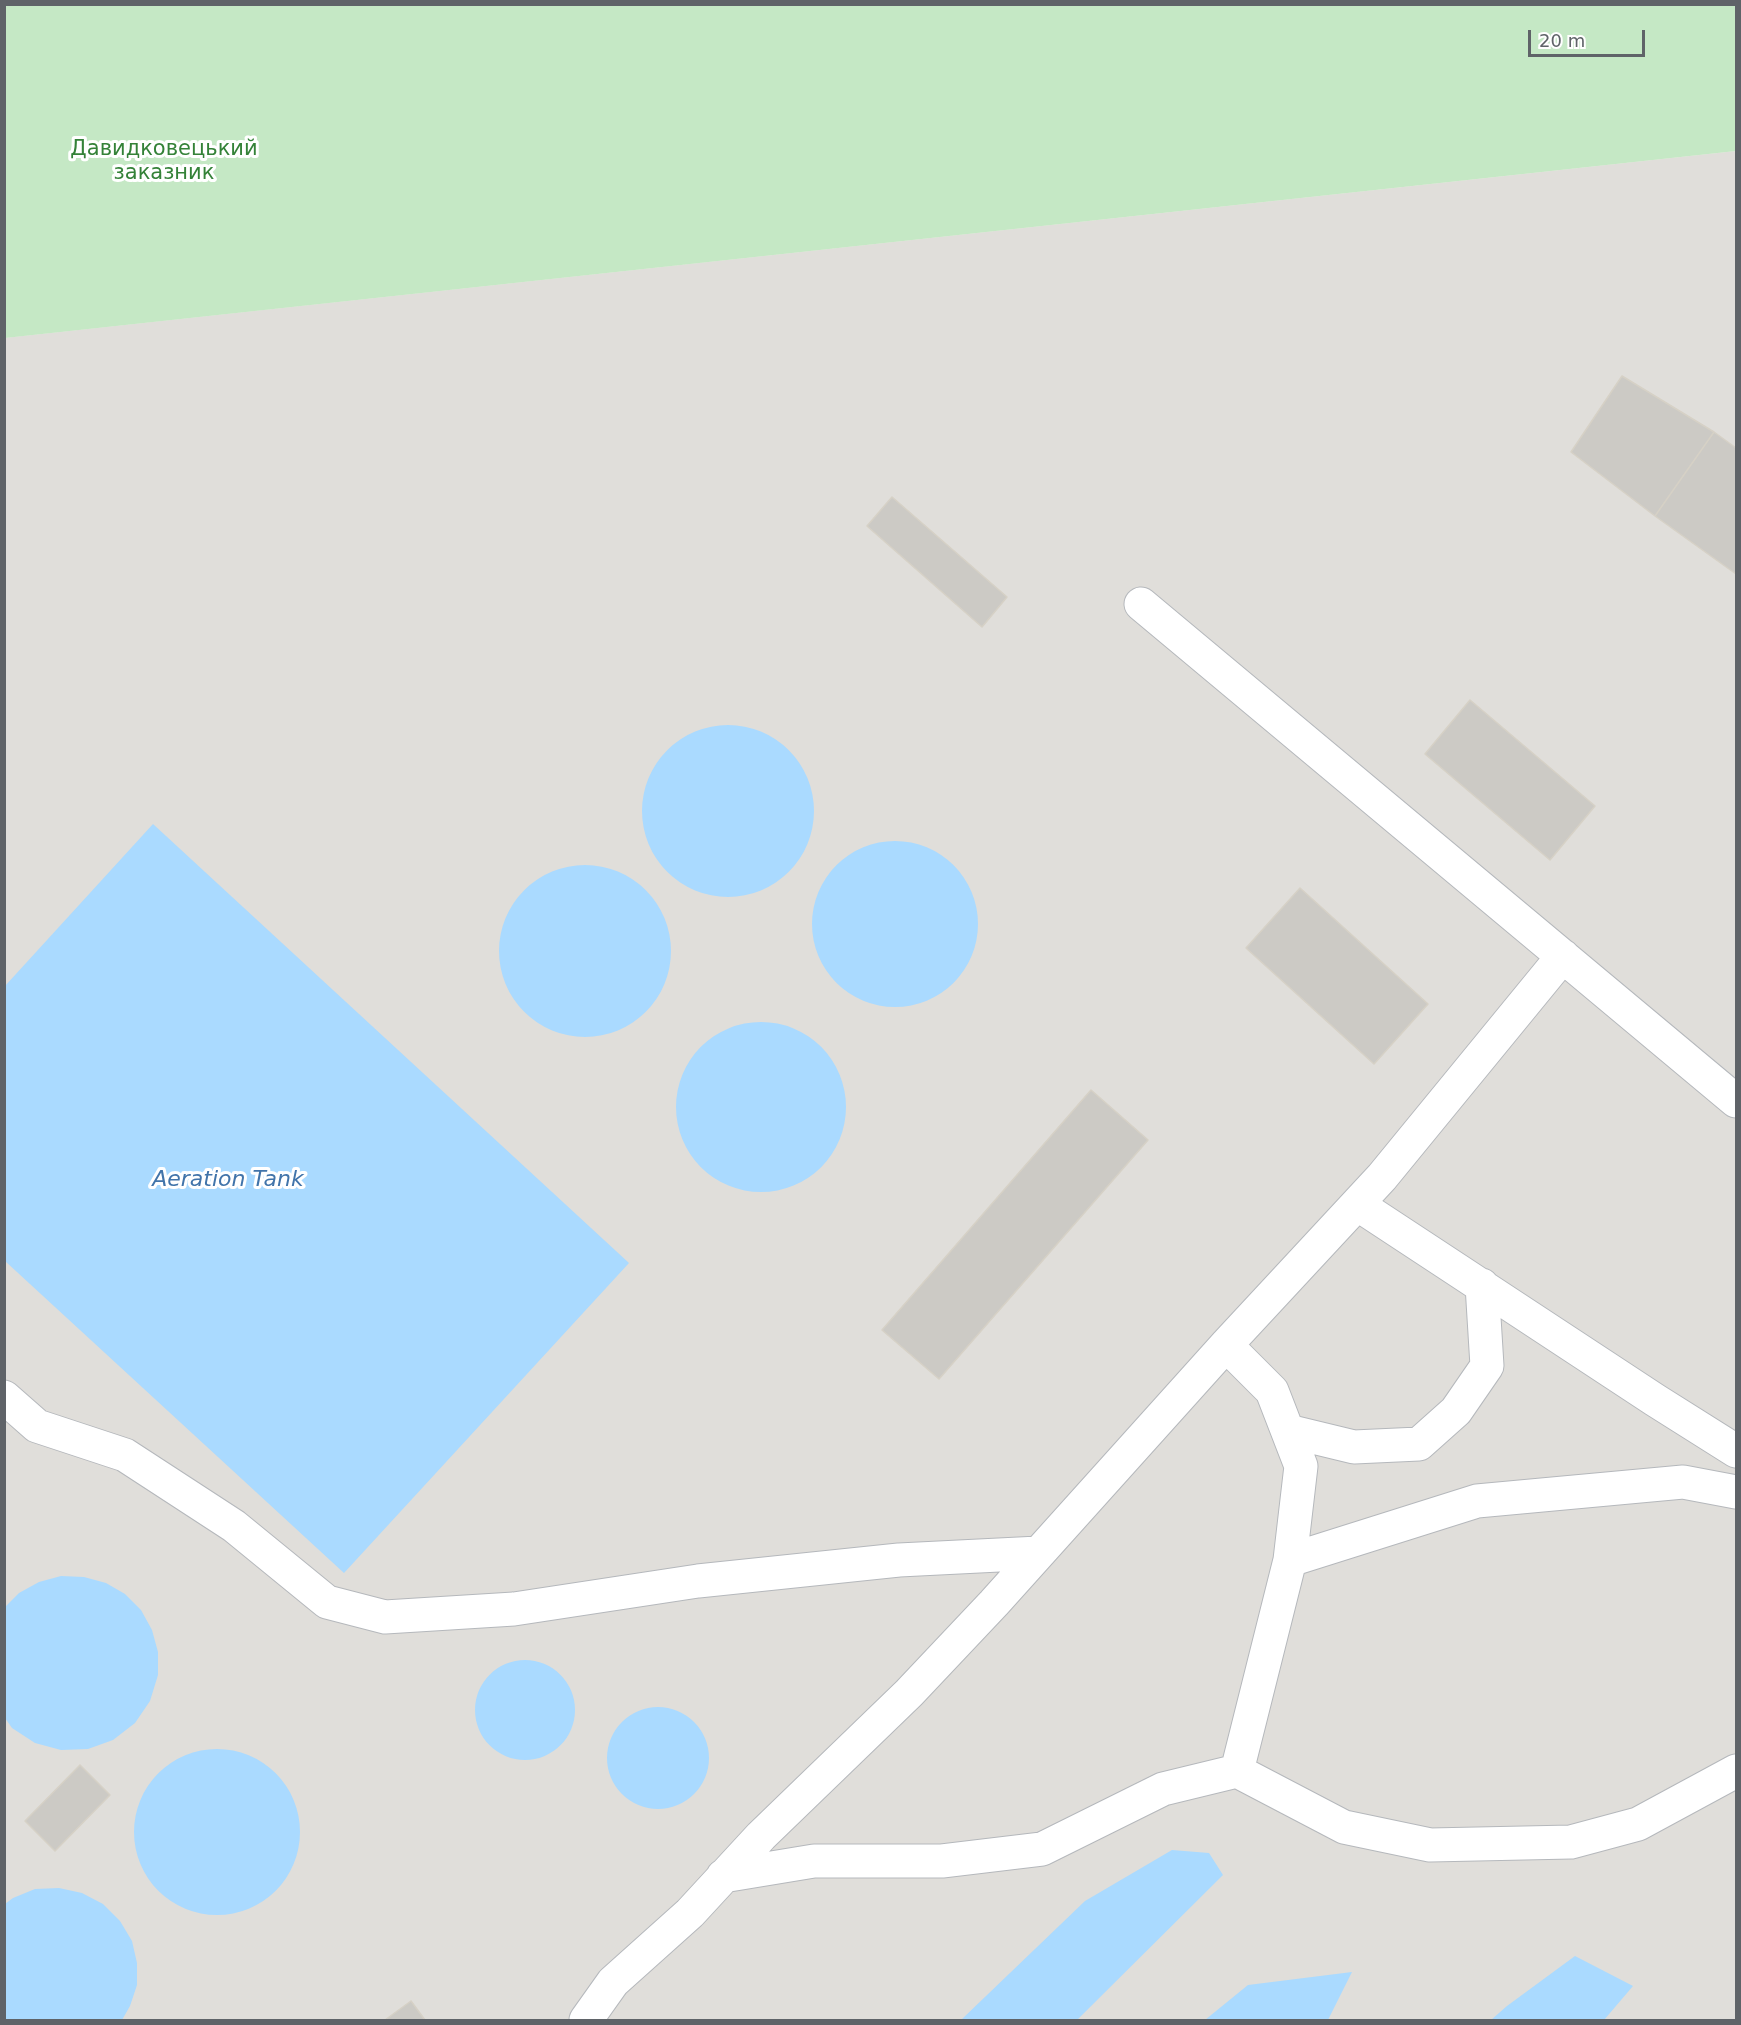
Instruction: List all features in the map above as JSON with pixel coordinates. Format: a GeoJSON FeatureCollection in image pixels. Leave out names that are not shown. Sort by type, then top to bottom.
{"type":"FeatureCollection","features":[{"type":"Feature","properties":{"kind":"street"},"geometry":{"type":"LineString","coordinates":[[1141,604],[1737,1101]]}},
{"type":"Feature","properties":{"kind":"street"},"geometry":{"type":"LineString","coordinates":[[586,2020],[613,1982],[690,1913],[761,1836],[909,1693],[1039,1553],[1226,1345],[1382,1177],[1563,956]]}},
{"type":"Feature","properties":{"kind":"street"},"geometry":{"type":"LineString","coordinates":[[1357,1204],[1655,1400],[1737,1450]]}},
{"type":"Feature","properties":{"kind":"street"},"geometry":{"type":"LineString","coordinates":[[1288,1431],[1354,1446],[1419,1444],[1456,1411],[1487,1366],[1482,1285]]}},
{"type":"Feature","properties":{"kind":"street"},"geometry":{"type":"LineString","coordinates":[[1226,1345],[1272,1391],[1301,1466],[1290,1560],[1237,1771]]}},
{"type":"Feature","properties":{"kind":"street"},"geometry":{"type":"LineString","coordinates":[[4,1397],[37,1426],[125,1455],[234,1526],[327,1602],[386,1617],[514,1610],[698,1581],[898,1560],[1039,1553]]}},
{"type":"Feature","properties":{"kind":"street"},"geometry":{"type":"LineString","coordinates":[[1290,1560],[1477,1501],[1683,1482],[1737,1492]]}},
{"type":"Feature","properties":{"kind":"street"},"geometry":{"type":"LineString","coordinates":[[723,1876],[814,1861],[942,1861],[1042,1849],[1163,1789],[1237,1771],[1344,1827],[1430,1845],[1571,1842],[1638,1824],[1737,1771]]}},
{"type":"Feature","properties":{"kind":"shaded area"},"geometry":{"type":"Polygon","coordinates":[[[1736,151],[1736,2020],[5,2020],[4,338],[1736,151]]]}},
{"type":"Feature","properties":{"kind":"green space","name":"Давидковецький заказник"},"geometry":{"type":"Polygon","coordinates":[[[4,5],[1736,5],[1736,151],[5,338],[4,5]]]}},
{"type":"Feature","properties":{"kind":"water"},"geometry":{"type":"Polygon","coordinates":[[[728,725],[745,726],[761,731],[776,739],[789,750],[800,763],[808,778],[813,794],[813,828],[808,844],[800,859],[789,872],[776,883],[761,891],[745,896],[728,897],[711,896],[695,891],[680,883],[667,872],[656,859],[648,844],[643,828],[642,811],[643,794],[648,778],[656,763],[667,750],[680,739],[695,731],[711,726],[728,725]]]}},
{"type":"Feature","properties":{"kind":"water","name":"Aeration Tank"},"geometry":{"type":"Polygon","coordinates":[[[153,824],[629,1263],[344,1573],[5,1261],[5,986],[153,824]]]}},
{"type":"Feature","properties":{"kind":"water"},"geometry":{"type":"Polygon","coordinates":[[[895,841],[927,847],[954,865],[972,892],[978,924],[972,956],[954,983],[927,1001],[895,1007],[863,1001],[836,983],[818,956],[812,924],[818,892],[836,865],[863,847],[895,841]]]}},
{"type":"Feature","properties":{"kind":"water"},"geometry":{"type":"Polygon","coordinates":[[[585,865],[602,866],[618,871],[633,879],[646,890],[657,903],[665,918],[670,934],[670,968],[665,984],[657,999],[646,1012],[633,1023],[618,1031],[602,1036],[585,1037],[568,1036],[552,1031],[537,1023],[524,1012],[513,999],[505,984],[500,968],[499,951],[500,934],[505,918],[513,903],[524,890],[537,879],[552,871],[568,866],[585,865]]]}},
{"type":"Feature","properties":{"kind":"water"},"geometry":{"type":"Polygon","coordinates":[[[761,1022],[793,1029],[821,1047],[839,1075],[846,1107],[839,1139],[821,1167],[793,1185],[761,1192],[729,1185],[701,1167],[683,1139],[676,1107],[683,1075],[701,1047],[729,1029],[761,1022]]]}},
{"type":"Feature","properties":{"kind":"water"},"geometry":{"type":"Polygon","coordinates":[[[61,1576],[84,1577],[106,1583],[125,1594],[141,1610],[152,1630],[158,1652],[158,1675],[150,1701],[135,1723],[113,1740],[88,1749],[61,1750],[35,1743],[12,1728],[5,1718],[5,1607],[19,1593],[39,1582],[61,1576]]]}},
{"type":"Feature","properties":{"kind":"water"},"geometry":{"type":"Polygon","coordinates":[[[525,1660],[553,1668],[567,1682],[575,1710],[567,1738],[553,1752],[525,1760],[497,1752],[483,1738],[475,1710],[483,1682],[497,1668],[525,1660]]]}},
{"type":"Feature","properties":{"kind":"water"},"geometry":{"type":"Polygon","coordinates":[[[658,1707],[677,1711],[694,1722],[705,1739],[709,1758],[705,1777],[694,1794],[677,1805],[658,1809],[639,1805],[622,1794],[611,1777],[607,1758],[611,1739],[622,1722],[639,1711],[658,1707]]]}},
{"type":"Feature","properties":{"kind":"water"},"geometry":{"type":"Polygon","coordinates":[[[217,1749],[233,1750],[249,1755],[276,1773],[294,1800],[299,1816],[299,1848],[294,1864],[276,1891],[249,1909],[233,1914],[217,1915],[201,1914],[185,1909],[158,1891],[140,1864],[135,1848],[134,1832],[135,1816],[140,1800],[158,1773],[185,1755],[201,1750],[217,1749]]]}},
{"type":"Feature","properties":{"kind":"water"},"geometry":{"type":"Polygon","coordinates":[[[1172,1850],[1209,1853],[1223,1875],[1077,2020],[961,2020],[1085,1901],[1172,1850]]]}},
{"type":"Feature","properties":{"kind":"water"},"geometry":{"type":"Polygon","coordinates":[[[59,1888],[82,1893],[103,1904],[120,1921],[132,1941],[137,1963],[137,1985],[130,2006],[122,2020],[5,2020],[5,1904],[35,1889],[59,1888]]]}},
{"type":"Feature","properties":{"kind":"water"},"geometry":{"type":"Polygon","coordinates":[[[1575,1956],[1633,1986],[1604,2020],[1491,2020],[1507,2006],[1575,1956]]]}},
{"type":"Feature","properties":{"kind":"water"},"geometry":{"type":"Polygon","coordinates":[[[1352,1972],[1328,2020],[1205,2020],[1248,1985],[1352,1972]]]}},
{"type":"Feature","properties":{"kind":"building"},"geometry":{"type":"Polygon","coordinates":[[[1622,376],[1714,432],[1655,516],[1571,452],[1622,376]]]}},
{"type":"Feature","properties":{"kind":"building"},"geometry":{"type":"Polygon","coordinates":[[[1714,432],[1736,448],[1736,574],[1655,516],[1714,432]]]}},
{"type":"Feature","properties":{"kind":"building"},"geometry":{"type":"Polygon","coordinates":[[[892,497],[1007,597],[982,627],[867,526],[892,497]]]}},
{"type":"Feature","properties":{"kind":"building"},"geometry":{"type":"Polygon","coordinates":[[[1470,700],[1595,806],[1550,860],[1425,754],[1470,700]]]}},
{"type":"Feature","properties":{"kind":"building"},"geometry":{"type":"Polygon","coordinates":[[[1300,888],[1428,1004],[1374,1064],[1246,948],[1300,888]]]}},
{"type":"Feature","properties":{"kind":"building"},"geometry":{"type":"Polygon","coordinates":[[[1091,1090],[1148,1140],[939,1379],[882,1330],[1091,1090]]]}},
{"type":"Feature","properties":{"kind":"building"},"geometry":{"type":"Polygon","coordinates":[[[80,1765],[110,1795],[55,1851],[25,1821],[80,1765]]]}},
{"type":"Feature","properties":{"kind":"building"},"geometry":{"type":"Polygon","coordinates":[[[411,2001],[425,2020],[385,2020],[411,2001]]]}}]}
